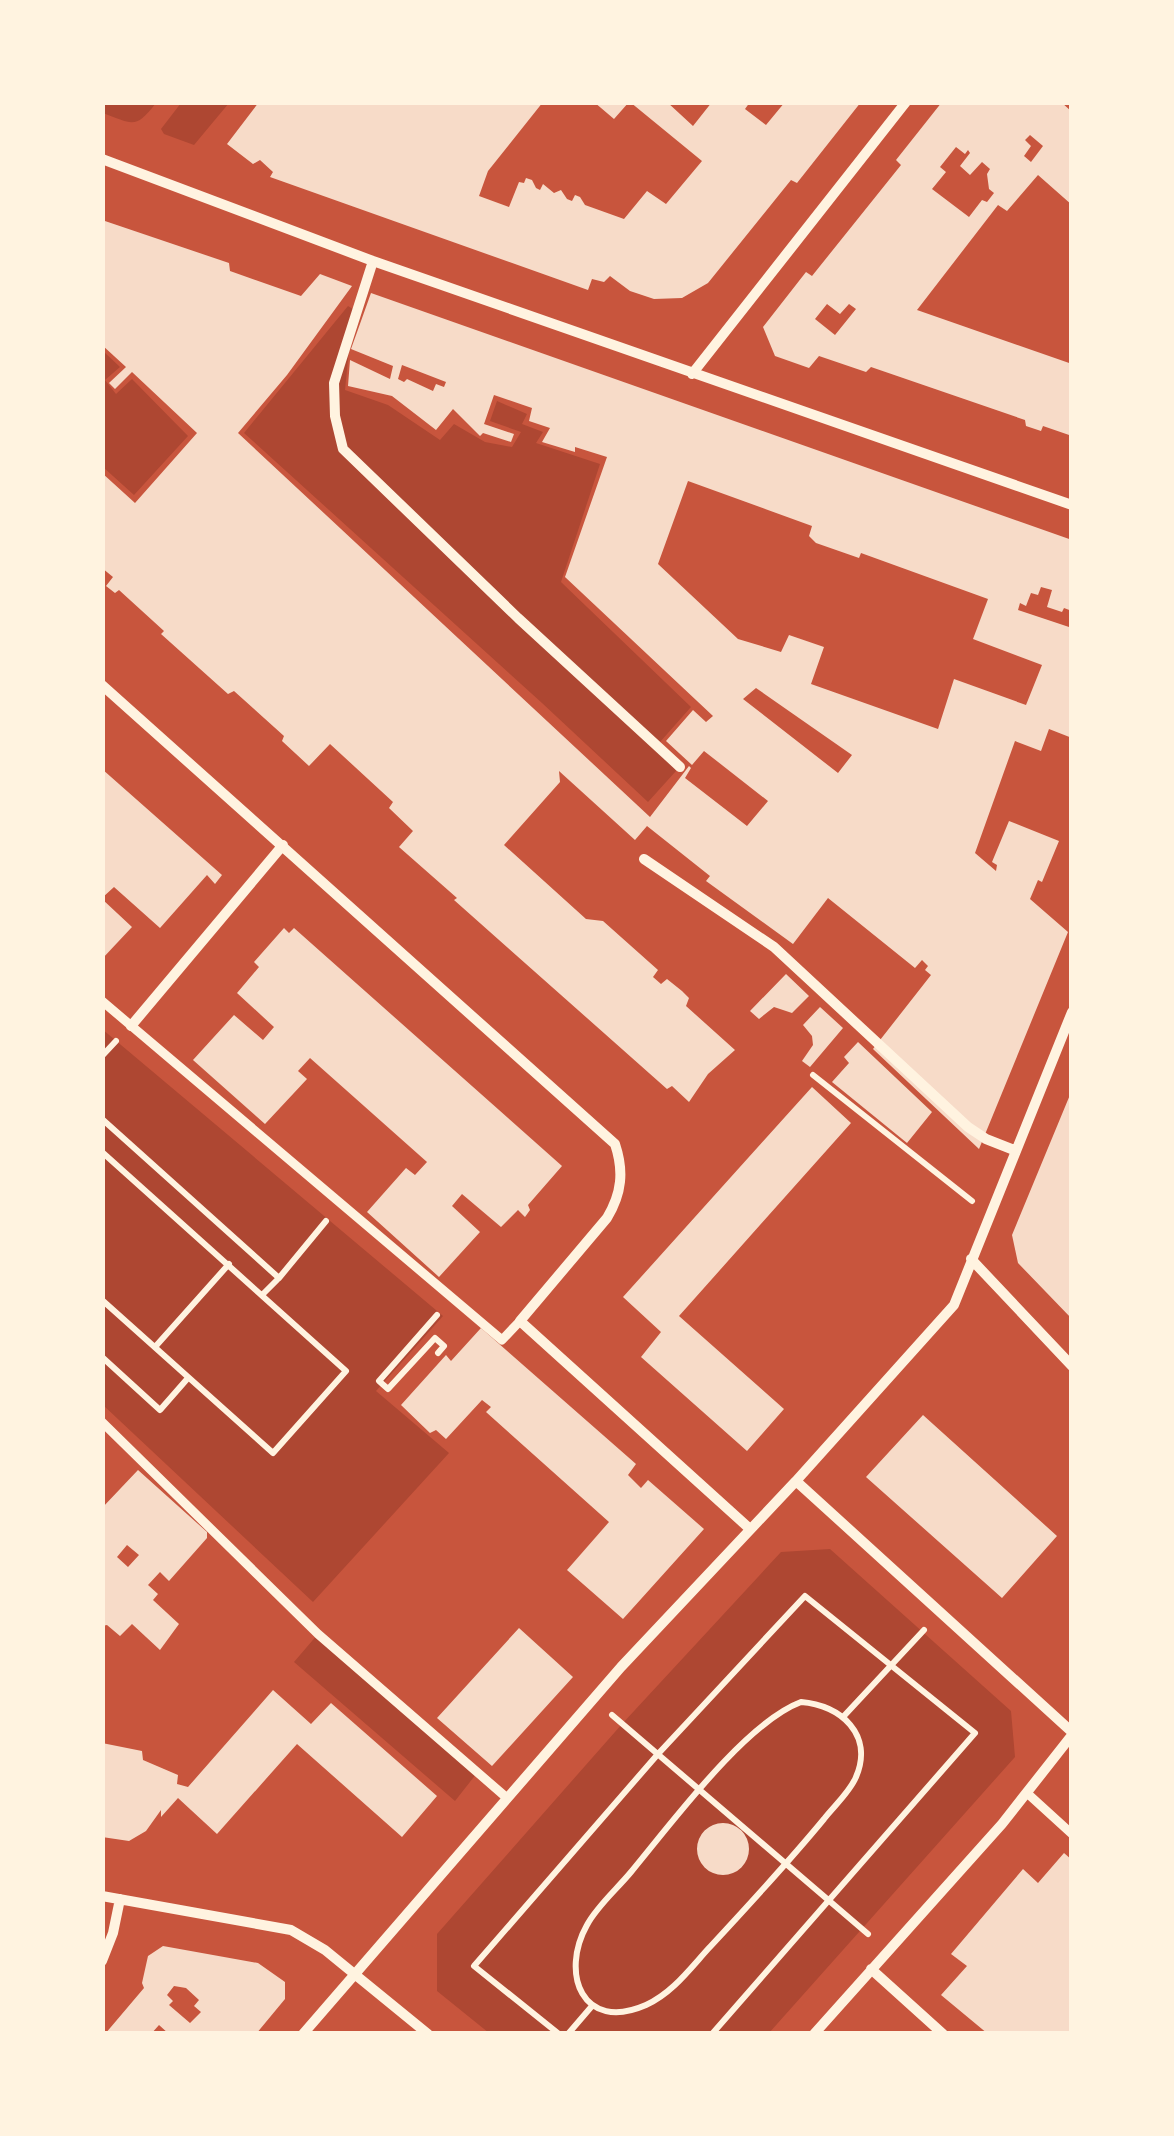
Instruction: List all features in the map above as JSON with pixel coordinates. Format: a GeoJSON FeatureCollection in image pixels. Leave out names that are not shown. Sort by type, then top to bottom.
{"type":"FeatureCollection","features":[{"type":"Feature","properties":{"kind":"street"},"geometry":{"type":"LineString","coordinates":[[692,374],[906,102]]}},
{"type":"Feature","properties":{"kind":"street"},"geometry":{"type":"LineString","coordinates":[[102,159],[373,261],[1072,505]]}},
{"type":"Feature","properties":{"kind":"street"},"geometry":{"type":"LineString","coordinates":[[373,261],[334,384],[335,416],[344,449],[518,618],[680,767]]}},
{"type":"Feature","properties":{"kind":"street"},"geometry":{"type":"LineString","coordinates":[[102,685],[615,1144],[622,1163],[617,1202],[608,1218],[502,1340],[102,1001]]}},
{"type":"Feature","properties":{"kind":"street"},"geometry":{"type":"LineString","coordinates":[[130,1026],[283,845]]}},
{"type":"Feature","properties":{"kind":"street"},"geometry":{"type":"LineString","coordinates":[[644,859],[774,948],[968,1127],[1014,1150]]}},
{"type":"Feature","properties":{"kind":"street"},"geometry":{"type":"LineString","coordinates":[[303,2034],[593,1699],[954,1305],[1072,1012]]}},
{"type":"Feature","properties":{"kind":"street"},"geometry":{"type":"LineString","coordinates":[[971,1260],[1072,1366]]}},
{"type":"Feature","properties":{"kind":"street"},"geometry":{"type":"LineString","coordinates":[[520,1322],[750,1530]]}},
{"type":"Feature","properties":{"kind":"street"},"geometry":{"type":"LineString","coordinates":[[102,1422],[318,1634],[507,1798]]}},
{"type":"Feature","properties":{"kind":"street"},"geometry":{"type":"LineString","coordinates":[[796,1481],[1072,1734],[1027,1794],[814,2034]]}},
{"type":"Feature","properties":{"kind":"street"},"geometry":{"type":"LineString","coordinates":[[1027,1794],[1072,1834]]}},
{"type":"Feature","properties":{"kind":"street"},"geometry":{"type":"LineString","coordinates":[[102,1896],[290,1930],[325,1950],[428,2034]]}},
{"type":"Feature","properties":{"kind":"street"},"geometry":{"type":"LineString","coordinates":[[102,1962],[120,1900]]}},
{"type":"Feature","properties":{"kind":"street"},"geometry":{"type":"LineString","coordinates":[[871,1970],[943,2034]]}},
{"type":"Feature","properties":{"kind":"path"},"geometry":{"type":"LineString","coordinates":[[813,1075],[988,1214]]}},
{"type":"Feature","properties":{"kind":"path"},"geometry":{"type":"LineString","coordinates":[[102,1119],[279,1278]]}},
{"type":"Feature","properties":{"kind":"path"},"geometry":{"type":"LineString","coordinates":[[102,1152],[346,1371],[273,1454],[102,1300]]}},
{"type":"Feature","properties":{"kind":"path"},"geometry":{"type":"LineString","coordinates":[[262,1294],[306,1244]]}},
{"type":"Feature","properties":{"kind":"path"},"geometry":{"type":"LineString","coordinates":[[155,1348],[228,1264]]}},
{"type":"Feature","properties":{"kind":"path"},"geometry":{"type":"LineString","coordinates":[[438,1353],[444,1346],[436,1338],[388,1389],[379,1381],[451,1298]]}},
{"type":"Feature","properties":{"kind":"path"},"geometry":{"type":"LineString","coordinates":[[102,1357],[160,1410],[188,1378]]}},
{"type":"Feature","properties":{"kind":"path"},"geometry":{"type":"LineString","coordinates":[[559,2034],[474,1966],[658,1754],[805,1596],[975,1733],[712,2034]]}},
{"type":"Feature","properties":{"kind":"path"},"geometry":{"type":"LineString","coordinates":[[843,1717],[940,1614]]}},
{"type":"Feature","properties":{"kind":"path"},"geometry":{"type":"LineString","coordinates":[[593,1699],[888,1951]]}},
{"type":"Feature","properties":{"kind":"path"},"geometry":{"type":"LineString","coordinates":[[800,1702],[820,1703],[843,1717],[858,1734],[863,1758],[855,1782],[670,1990],[633,2009],[616,2011],[586,2003],[579,1990],[577,1958],[587,1925],[700,1790],[761,1725],[782,1709],[800,1702]]}},
{"type":"Feature","properties":{"kind":"path"},"geometry":{"type":"LineString","coordinates":[[568,2034],[592,2006]]}},
{"type":"Feature","properties":{"kind":"shaded area"},"geometry":{"type":"Polygon","coordinates":[[[103,102],[156,103],[143,118],[133,122],[103,113],[103,102]]]}},
{"type":"Feature","properties":{"kind":"shaded area"},"geometry":{"type":"Polygon","coordinates":[[[181,102],[229,103],[194,145],[164,134],[161,129],[181,102]]]}},
{"type":"Feature","properties":{"kind":"shaded area"},"geometry":{"type":"Polygon","coordinates":[[[348,306],[353,309],[345,390],[388,405],[440,440],[454,424],[485,442],[512,447],[521,432],[490,421],[497,401],[527,414],[522,424],[543,432],[536,443],[600,464],[561,582],[691,707],[660,742],[676,771],[648,802],[244,433],[348,306]]]}},
{"type":"Feature","properties":{"kind":"shaded area"},"geometry":{"type":"Polygon","coordinates":[[[103,351],[120,367],[105,380],[116,394],[132,379],[188,436],[134,495],[103,467],[103,351]]]}},
{"type":"Feature","properties":{"kind":"shaded area"},"geometry":{"type":"Polygon","coordinates":[[[102,1029],[443,1316],[376,1391],[449,1453],[313,1602],[103,1405],[102,1029]]]}},
{"type":"Feature","properties":{"kind":"shaded area"},"geometry":{"type":"Polygon","coordinates":[[[830,1549],[1011,1711],[1015,1757],[769,2033],[489,2033],[437,1991],[437,1934],[622,1724],[781,1552],[830,1549]]]}},
{"type":"Feature","properties":{"kind":"shaded area"},"geometry":{"type":"Polygon","coordinates":[[[318,1634],[477,1773],[455,1801],[294,1662],[318,1634]]]}},
{"type":"Feature","properties":{"kind":"building"},"geometry":{"type":"Polygon","coordinates":[[[259,102],[543,102],[488,171],[479,196],[509,207],[519,182],[524,183],[526,178],[540,190],[543,184],[554,193],[561,190],[567,199],[572,201],[575,195],[585,205],[624,219],[647,191],[666,204],[702,161],[630,102],[667,102],[693,126],[712,102],[750,102],[745,109],[766,125],[785,102],[861,102],[797,183],[791,180],[708,283],[682,298],[654,299],[630,291],[610,276],[604,282],[592,279],[588,290],[270,177],[273,172],[260,160],[253,164],[227,144],[259,102]]]}},
{"type":"Feature","properties":{"kind":"building"},"geometry":{"type":"Polygon","coordinates":[[[594,102],[629,102],[614,119],[594,102]]]}},
{"type":"Feature","properties":{"kind":"building"},"geometry":{"type":"Polygon","coordinates":[[[942,102],[1061,102],[1072,112],[1072,205],[1038,175],[1007,211],[998,205],[917,310],[1072,364],[1072,436],[1043,426],[1041,431],[1026,426],[1025,420],[871,367],[866,372],[819,356],[809,368],[775,356],[763,327],[806,272],[812,276],[901,165],[896,160],[942,102]],[[1030,135],[1025,140],[1031,146],[1024,156],[1031,162],[1043,146],[1030,135]],[[956,147],[940,167],[946,172],[932,189],[969,217],[982,200],[987,202],[994,193],[989,189],[990,169],[982,162],[970,175],[960,166],[970,153],[968,150],[965,154],[956,147]],[[827,304],[815,319],[835,335],[856,309],[849,304],[840,314],[827,304]]]}},
{"type":"Feature","properties":{"kind":"building"},"geometry":{"type":"Polygon","coordinates":[[[102,220],[229,263],[230,271],[301,296],[320,274],[352,286],[287,375],[238,433],[650,817],[689,766],[685,778],[747,826],[768,801],[704,751],[692,765],[666,741],[693,710],[706,722],[713,716],[565,577],[607,457],[542,442],[550,428],[529,421],[532,408],[494,395],[484,424],[514,434],[511,442],[483,433],[480,436],[453,409],[436,430],[392,396],[348,386],[350,360],[390,379],[393,366],[351,349],[371,293],[1072,540],[1072,611],[1047,607],[1052,590],[1041,587],[1038,595],[1031,593],[1026,606],[1020,603],[1018,610],[1072,628],[1072,738],[1049,729],[1041,751],[1015,741],[975,853],[996,871],[997,865],[992,862],[1009,821],[1059,841],[1042,882],[1038,880],[1030,899],[1068,932],[979,1149],[873,1049],[931,975],[925,970],[928,966],[922,960],[915,968],[828,898],[793,944],[706,881],[710,876],[647,826],[635,840],[559,771],[560,782],[504,845],[586,919],[603,921],[658,970],[653,977],[661,984],[667,979],[682,991],[689,998],[686,1006],[735,1050],[708,1074],[689,1102],[672,1086],[667,1089],[399,847],[413,831],[389,808],[393,802],[330,744],[309,766],[282,741],[284,736],[234,691],[228,694],[119,590],[115,593],[106,586],[113,577],[102,568],[102,473],[135,503],[197,433],[132,372],[115,389],[109,383],[126,367],[102,345],[102,220]],[[402,365],[398,379],[433,391],[436,384],[444,387],[446,382],[402,365]],[[688,481],[658,564],[738,639],[781,652],[789,635],[824,647],[811,684],[938,729],[954,679],[1026,705],[1042,665],[973,639],[988,599],[861,553],[859,558],[816,543],[809,536],[812,526],[688,481]],[[756,688],[743,699],[838,773],[852,755],[756,688]]]}},
{"type":"Feature","properties":{"kind":"building"},"geometry":{"type":"Polygon","coordinates":[[[102,769],[222,875],[215,884],[207,875],[160,928],[114,887],[102,898],[102,769]]]}},
{"type":"Feature","properties":{"kind":"building"},"geometry":{"type":"Polygon","coordinates":[[[102,899],[132,927],[102,959],[102,899]]]}},
{"type":"Feature","properties":{"kind":"building"},"geometry":{"type":"Polygon","coordinates":[[[284,928],[289,933],[294,928],[562,1166],[528,1205],[530,1210],[525,1217],[518,1210],[501,1227],[462,1194],[452,1206],[480,1232],[439,1277],[367,1212],[406,1168],[415,1175],[427,1162],[310,1058],[298,1071],[307,1079],[265,1124],[193,1060],[234,1015],[263,1040],[274,1027],[237,993],[259,967],[254,962],[284,928]]]}},
{"type":"Feature","properties":{"kind":"building"},"geometry":{"type":"Polygon","coordinates":[[[786,974],[809,996],[792,1013],[774,1007],[759,1019],[750,1011],[786,974]]]}},
{"type":"Feature","properties":{"kind":"building"},"geometry":{"type":"Polygon","coordinates":[[[820,1007],[843,1028],[810,1067],[802,1061],[813,1045],[812,1036],[803,1025],[820,1007]]]}},
{"type":"Feature","properties":{"kind":"building"},"geometry":{"type":"Polygon","coordinates":[[[858,1042],[932,1112],[907,1143],[832,1082],[849,1063],[844,1057],[858,1042]]]}},
{"type":"Feature","properties":{"kind":"building"},"geometry":{"type":"Polygon","coordinates":[[[812,1087],[851,1123],[679,1316],[784,1409],[747,1451],[641,1357],[661,1332],[623,1297],[812,1087]]]}},
{"type":"Feature","properties":{"kind":"building"},"geometry":{"type":"Polygon","coordinates":[[[1072,1090],[1072,1319],[1018,1263],[1012,1235],[1072,1090]]]}},
{"type":"Feature","properties":{"kind":"building"},"geometry":{"type":"Polygon","coordinates":[[[481,1328],[636,1464],[628,1475],[641,1488],[648,1480],[704,1529],[623,1619],[567,1570],[609,1522],[486,1412],[491,1407],[482,1400],[446,1439],[436,1430],[430,1433],[401,1405],[446,1355],[451,1361],[481,1328]]]}},
{"type":"Feature","properties":{"kind":"building"},"geometry":{"type":"Polygon","coordinates":[[[923,1415],[1057,1536],[1002,1598],[866,1477],[923,1415]]]}},
{"type":"Feature","properties":{"kind":"building"},"geometry":{"type":"Polygon","coordinates":[[[138,1470],[207,1532],[207,1538],[169,1581],[160,1572],[148,1585],[158,1594],[153,1600],[179,1624],[160,1650],[132,1624],[120,1636],[107,1625],[102,1626],[102,1508],[138,1470]],[[127,1545],[117,1557],[128,1567],[139,1555],[127,1545]]]}},
{"type":"Feature","properties":{"kind":"building"},"geometry":{"type":"Polygon","coordinates":[[[519,1628],[573,1677],[492,1766],[437,1718],[519,1628]]]}},
{"type":"Feature","properties":{"kind":"building"},"geometry":{"type":"Polygon","coordinates":[[[273,1690],[311,1724],[331,1703],[437,1796],[402,1837],[297,1744],[217,1834],[178,1798],[161,1817],[161,1810],[146,1831],[129,1841],[102,1837],[102,1743],[142,1751],[143,1760],[178,1775],[177,1784],[188,1787],[273,1690]]]}},
{"type":"Feature","properties":{"kind":"building"},"geometry":{"type":"Polygon","coordinates":[[[723,1823],[741,1831],[749,1849],[741,1867],[723,1875],[705,1867],[697,1849],[705,1831],[723,1823]]]}},
{"type":"Feature","properties":{"kind":"building"},"geometry":{"type":"Polygon","coordinates":[[[1064,1853],[1072,1860],[1072,2034],[988,2034],[941,1995],[967,1966],[951,1954],[1023,1869],[1038,1883],[1064,1853]]]}},
{"type":"Feature","properties":{"kind":"building"},"geometry":{"type":"Polygon","coordinates":[[[163,1946],[258,1963],[285,1982],[285,1999],[256,2034],[169,2034],[159,2025],[151,2034],[105,2034],[144,1988],[148,1956],[163,1946]],[[174,1986],[167,1995],[173,2001],[169,2005],[190,2023],[201,2012],[194,2006],[199,2000],[186,1988],[174,1986]]]}}]}
